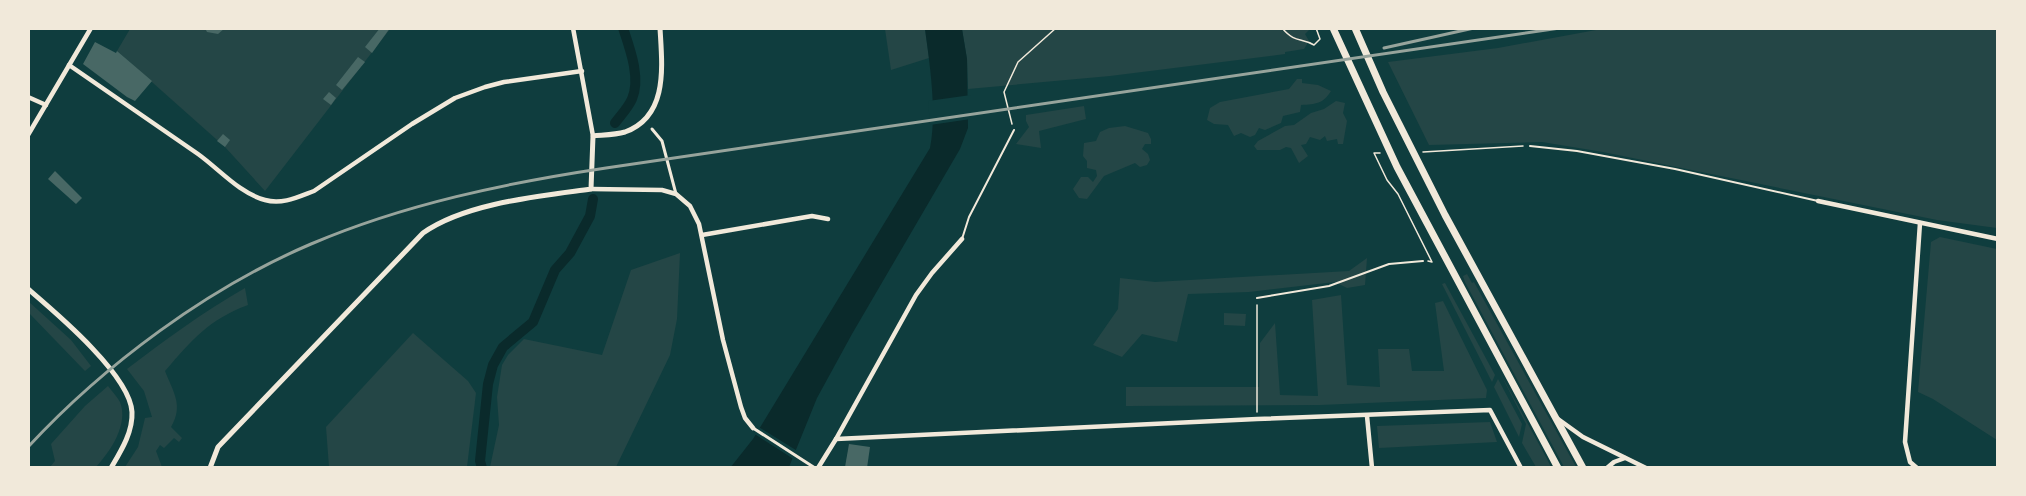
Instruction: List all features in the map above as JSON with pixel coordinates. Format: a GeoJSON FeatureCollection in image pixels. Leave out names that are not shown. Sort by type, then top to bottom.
{"type":"FeatureCollection","features":[{"type":"Feature","properties":{"kind":"main road"},"geometry":{"type":"LineString","coordinates":[[1332,28],[1393,158],[1558,468]]}},
{"type":"Feature","properties":{"kind":"main road"},"geometry":{"type":"LineString","coordinates":[[1355,28],[1416,158],[1583,468]]}},
{"type":"Feature","properties":{"kind":"street"},"geometry":{"type":"LineString","coordinates":[[28,135],[91,28]]}},
{"type":"Feature","properties":{"kind":"street"},"geometry":{"type":"LineString","coordinates":[[573,28],[593,136],[591,189]]}},
{"type":"Feature","properties":{"kind":"street"},"geometry":{"type":"LineString","coordinates":[[593,136],[624,132],[635,127],[654,107],[662,76],[660,28]]}},
{"type":"Feature","properties":{"kind":"street"},"geometry":{"type":"LineString","coordinates":[[69,65],[201,156],[240,188],[259,198],[274,202],[294,199],[314,191],[427,115],[470,92],[504,82],[582,71]]}},
{"type":"Feature","properties":{"kind":"street"},"geometry":{"type":"LineString","coordinates":[[28,97],[46,105]]}},
{"type":"Feature","properties":{"kind":"street"},"geometry":{"type":"LineString","coordinates":[[652,129],[662,141],[676,194]]}},
{"type":"Feature","properties":{"kind":"street"},"geometry":{"type":"LineString","coordinates":[[210,468],[218,447],[423,233],[449,217],[544,195],[591,189],[662,190],[676,194],[683,199],[694,214],[702,235],[723,340],[745,418],[753,428],[816,468],[836,439],[916,295],[962,239]]}},
{"type":"Feature","properties":{"kind":"street"},"geometry":{"type":"LineString","coordinates":[[1818,201],[1998,239]]}},
{"type":"Feature","properties":{"kind":"street"},"geometry":{"type":"LineString","coordinates":[[702,235],[812,216],[828,219]]}},
{"type":"Feature","properties":{"kind":"street"},"geometry":{"type":"LineString","coordinates":[[1917,468],[1910,462],[1905,442],[1920,223]]}},
{"type":"Feature","properties":{"kind":"street"},"geometry":{"type":"LineString","coordinates":[[28,289],[98,355],[129,398],[132,417],[126,440],[111,468]]}},
{"type":"Feature","properties":{"kind":"street"},"geometry":{"type":"LineString","coordinates":[[836,439],[1257,418],[1490,410],[1521,468]]}},
{"type":"Feature","properties":{"kind":"street"},"geometry":{"type":"LineString","coordinates":[[1553,415],[1583,437],[1646,468]]}},
{"type":"Feature","properties":{"kind":"street"},"geometry":{"type":"LineString","coordinates":[[1367,416],[1372,468]]}},
{"type":"Feature","properties":{"kind":"street"},"geometry":{"type":"LineString","coordinates":[[1607,468],[1614,462],[1626,458]]}},
{"type":"Feature","properties":{"kind":"lane"},"geometry":{"type":"LineString","coordinates":[[962,239],[969,217],[1014,130]]}},
{"type":"Feature","properties":{"kind":"lane"},"geometry":{"type":"LineString","coordinates":[[1530,146],[1577,151],[1675,169],[1818,201]]}},
{"type":"Feature","properties":{"kind":"lane"},"geometry":{"type":"LineString","coordinates":[[1257,298],[1315,289],[1389,264],[1423,261]]}},
{"type":"Feature","properties":{"kind":"path"},"geometry":{"type":"LineString","coordinates":[[1014,130],[1004,92],[1018,63],[1056,28]]}},
{"type":"Feature","properties":{"kind":"path"},"geometry":{"type":"LineString","coordinates":[[1282,28],[1297,41],[1314,45],[1320,39],[1316,28]]}},
{"type":"Feature","properties":{"kind":"path"},"geometry":{"type":"LineString","coordinates":[[1418,152],[1530,146]]}},
{"type":"Feature","properties":{"kind":"path"},"geometry":{"type":"LineString","coordinates":[[1384,153],[1374,153],[1387,180],[1398,194],[1432,262],[1423,261]]}},
{"type":"Feature","properties":{"kind":"path"},"geometry":{"type":"LineString","coordinates":[[1257,298],[1257,418]]}},
{"type":"Feature","properties":{"kind":"shaded area"},"geometry":{"type":"Polygon","coordinates":[[[1310,28],[1305,34],[1309,41],[1304,49],[1285,52],[1285,54],[1110,76],[968,89],[967,59],[962,29],[1310,28]]]}},
{"type":"Feature","properties":{"kind":"shaded area"},"geometry":{"type":"Polygon","coordinates":[[[1607,28],[1997,29],[1997,228],[1937,220],[1603,152],[1542,142],[1429,145],[1388,62],[1498,48],[1607,28]]]}},
{"type":"Feature","properties":{"kind":"shaded area"},"geometry":{"type":"Polygon","coordinates":[[[130,29],[390,29],[265,191],[225,147],[117,51],[130,29]]]}},
{"type":"Feature","properties":{"kind":"shaded area"},"geometry":{"type":"Polygon","coordinates":[[[885,29],[925,29],[929,58],[891,70],[885,29]]]}},
{"type":"Feature","properties":{"kind":"shaded area"},"geometry":{"type":"Polygon","coordinates":[[[925,29],[962,29],[967,59],[968,128],[960,149],[817,398],[789,467],[730,468],[753,439],[930,148],[933,104],[925,29]]]}},
{"type":"Feature","properties":{"kind":"shaded area"},"geometry":{"type":"Polygon","coordinates":[[[1297,79],[1302,79],[1302,83],[1318,85],[1331,91],[1322,101],[1301,105],[1300,112],[1283,116],[1281,123],[1265,130],[1259,128],[1255,135],[1250,137],[1241,133],[1234,136],[1228,125],[1214,124],[1207,120],[1210,108],[1220,102],[1289,89],[1297,79]]]}},
{"type":"Feature","properties":{"kind":"shaded area"},"geometry":{"type":"Polygon","coordinates":[[[1336,101],[1345,103],[1343,113],[1347,121],[1343,144],[1338,144],[1337,139],[1327,141],[1325,136],[1320,140],[1310,137],[1306,144],[1301,145],[1308,156],[1299,163],[1291,148],[1257,150],[1254,146],[1258,141],[1285,126],[1294,125],[1311,113],[1324,109],[1336,101]]]}},
{"type":"Feature","properties":{"kind":"shaded area"},"geometry":{"type":"Polygon","coordinates":[[[1084,106],[1086,119],[1039,131],[1041,148],[1016,144],[1029,127],[1026,115],[1084,106]]]}},
{"type":"Feature","properties":{"kind":"shaded area"},"geometry":{"type":"Polygon","coordinates":[[[1125,126],[1148,133],[1151,144],[1145,144],[1142,149],[1148,154],[1150,160],[1147,165],[1140,167],[1135,163],[1104,176],[1087,199],[1079,198],[1073,189],[1081,177],[1088,177],[1093,182],[1097,176],[1096,170],[1087,168],[1087,161],[1083,156],[1084,143],[1096,141],[1100,132],[1109,128],[1125,126]]]}},
{"type":"Feature","properties":{"kind":"shaded area"},"geometry":{"type":"Polygon","coordinates":[[[1940,237],[1997,249],[1997,440],[1933,399],[1918,392],[1931,242],[1940,237]]]}},
{"type":"Feature","properties":{"kind":"shaded area"},"geometry":{"type":"Polygon","coordinates":[[[680,253],[677,319],[670,355],[616,467],[490,467],[499,425],[497,397],[502,365],[508,355],[524,339],[602,355],[631,270],[680,253]]]}},
{"type":"Feature","properties":{"kind":"shaded area"},"geometry":{"type":"Polygon","coordinates":[[[1367,258],[1365,285],[1347,288],[1335,282],[1249,292],[1188,294],[1177,342],[1142,334],[1122,357],[1093,345],[1118,309],[1120,278],[1155,282],[1349,271],[1367,258]]]}},
{"type":"Feature","properties":{"kind":"shaded area"},"geometry":{"type":"Polygon","coordinates":[[[1467,274],[1472,283],[1474,282],[1576,467],[1564,467],[1465,282],[1463,276],[1467,274]]]}},
{"type":"Feature","properties":{"kind":"shaded area"},"geometry":{"type":"Polygon","coordinates":[[[1445,283],[1495,375],[1492,382],[1442,284],[1445,283]]]}},
{"type":"Feature","properties":{"kind":"shaded area"},"geometry":{"type":"Polygon","coordinates":[[[245,288],[248,305],[212,324],[184,349],[165,371],[177,405],[177,412],[171,427],[182,438],[179,442],[174,438],[164,448],[160,445],[156,451],[162,467],[125,467],[138,447],[145,418],[152,417],[144,391],[127,369],[214,307],[245,288]]]}},
{"type":"Feature","properties":{"kind":"shaded area"},"geometry":{"type":"Polygon","coordinates":[[[1341,295],[1347,385],[1380,387],[1378,349],[1409,349],[1412,371],[1444,371],[1435,303],[1443,301],[1487,390],[1486,398],[1320,405],[1126,406],[1126,387],[1259,387],[1260,343],[1275,323],[1280,395],[1318,396],[1312,300],[1341,295]]]}},
{"type":"Feature","properties":{"kind":"shaded area"},"geometry":{"type":"Polygon","coordinates":[[[28,301],[71,340],[91,366],[85,371],[29,313],[28,301]]]}},
{"type":"Feature","properties":{"kind":"shaded area"},"geometry":{"type":"Polygon","coordinates":[[[1224,313],[1246,314],[1245,326],[1224,325],[1224,313]]]}},
{"type":"Feature","properties":{"kind":"shaded area"},"geometry":{"type":"Polygon","coordinates":[[[413,333],[468,381],[476,393],[467,467],[329,467],[326,427],[413,333]]]}},
{"type":"Feature","properties":{"kind":"shaded area"},"geometry":{"type":"Polygon","coordinates":[[[1498,369],[1551,467],[1536,467],[1522,443],[1526,424],[1498,369]]]}},
{"type":"Feature","properties":{"kind":"shaded area"},"geometry":{"type":"Polygon","coordinates":[[[1498,379],[1522,424],[1519,437],[1494,387],[1498,379]]]}},
{"type":"Feature","properties":{"kind":"shaded area"},"geometry":{"type":"Polygon","coordinates":[[[108,386],[120,402],[122,419],[117,437],[107,454],[96,467],[50,467],[55,461],[51,444],[85,406],[108,386]]]}},
{"type":"Feature","properties":{"kind":"shaded area"},"geometry":{"type":"Polygon","coordinates":[[[1490,422],[1497,442],[1379,448],[1377,426],[1490,422]]]}},
{"type":"Feature","properties":{"kind":"pier"},"geometry":{"type":"Polygon","coordinates":[[[971,95],[971,119],[930,125],[928,101],[971,95]]]}},
{"type":"Feature","properties":{"kind":"pier"},"geometry":{"type":"Polygon","coordinates":[[[757,426],[799,452],[795,460],[753,433],[757,426]]]}},
{"type":"Feature","properties":{"kind":"building"},"geometry":{"type":"Polygon","coordinates":[[[205,28],[225,28],[218,34],[207,32],[205,28]]]}},
{"type":"Feature","properties":{"kind":"building"},"geometry":{"type":"Polygon","coordinates":[[[380,28],[390,28],[372,53],[365,47],[380,28]]]}},
{"type":"Feature","properties":{"kind":"building"},"geometry":{"type":"Polygon","coordinates":[[[95,42],[116,53],[117,51],[152,81],[135,101],[83,64],[95,42]]]}},
{"type":"Feature","properties":{"kind":"building"},"geometry":{"type":"Polygon","coordinates":[[[358,57],[365,62],[342,90],[336,85],[358,57]]]}},
{"type":"Feature","properties":{"kind":"building"},"geometry":{"type":"Polygon","coordinates":[[[329,92],[336,98],[331,105],[323,99],[329,92]]]}},
{"type":"Feature","properties":{"kind":"building"},"geometry":{"type":"Polygon","coordinates":[[[223,134],[230,140],[225,147],[217,141],[223,134]]]}},
{"type":"Feature","properties":{"kind":"building"},"geometry":{"type":"Polygon","coordinates":[[[55,171],[82,198],[76,204],[48,179],[55,171]]]}},
{"type":"Feature","properties":{"kind":"building"},"geometry":{"type":"Polygon","coordinates":[[[849,444],[870,447],[867,468],[845,467],[849,444]]]}},
{"type":"Feature","properties":{"kind":"waterway"},"geometry":{"type":"LineString","coordinates":[[615,123],[630,102],[635,82],[634,64],[623,28]]}},
{"type":"Feature","properties":{"kind":"waterway"},"geometry":{"type":"LineString","coordinates":[[482,468],[480,461],[488,384],[493,365],[503,347],[533,322],[555,270],[570,253],[590,216],[593,199]]}},
{"type":"Feature","properties":{"kind":"railway"},"geometry":{"type":"LineString","coordinates":[[1384,48],[1474,28]]}},
{"type":"Feature","properties":{"kind":"railway"},"geometry":{"type":"LineString","coordinates":[[28,447],[90,386],[124,358],[196,306],[272,262],[311,244],[419,206],[494,188],[606,168],[1560,28]]}}]}
